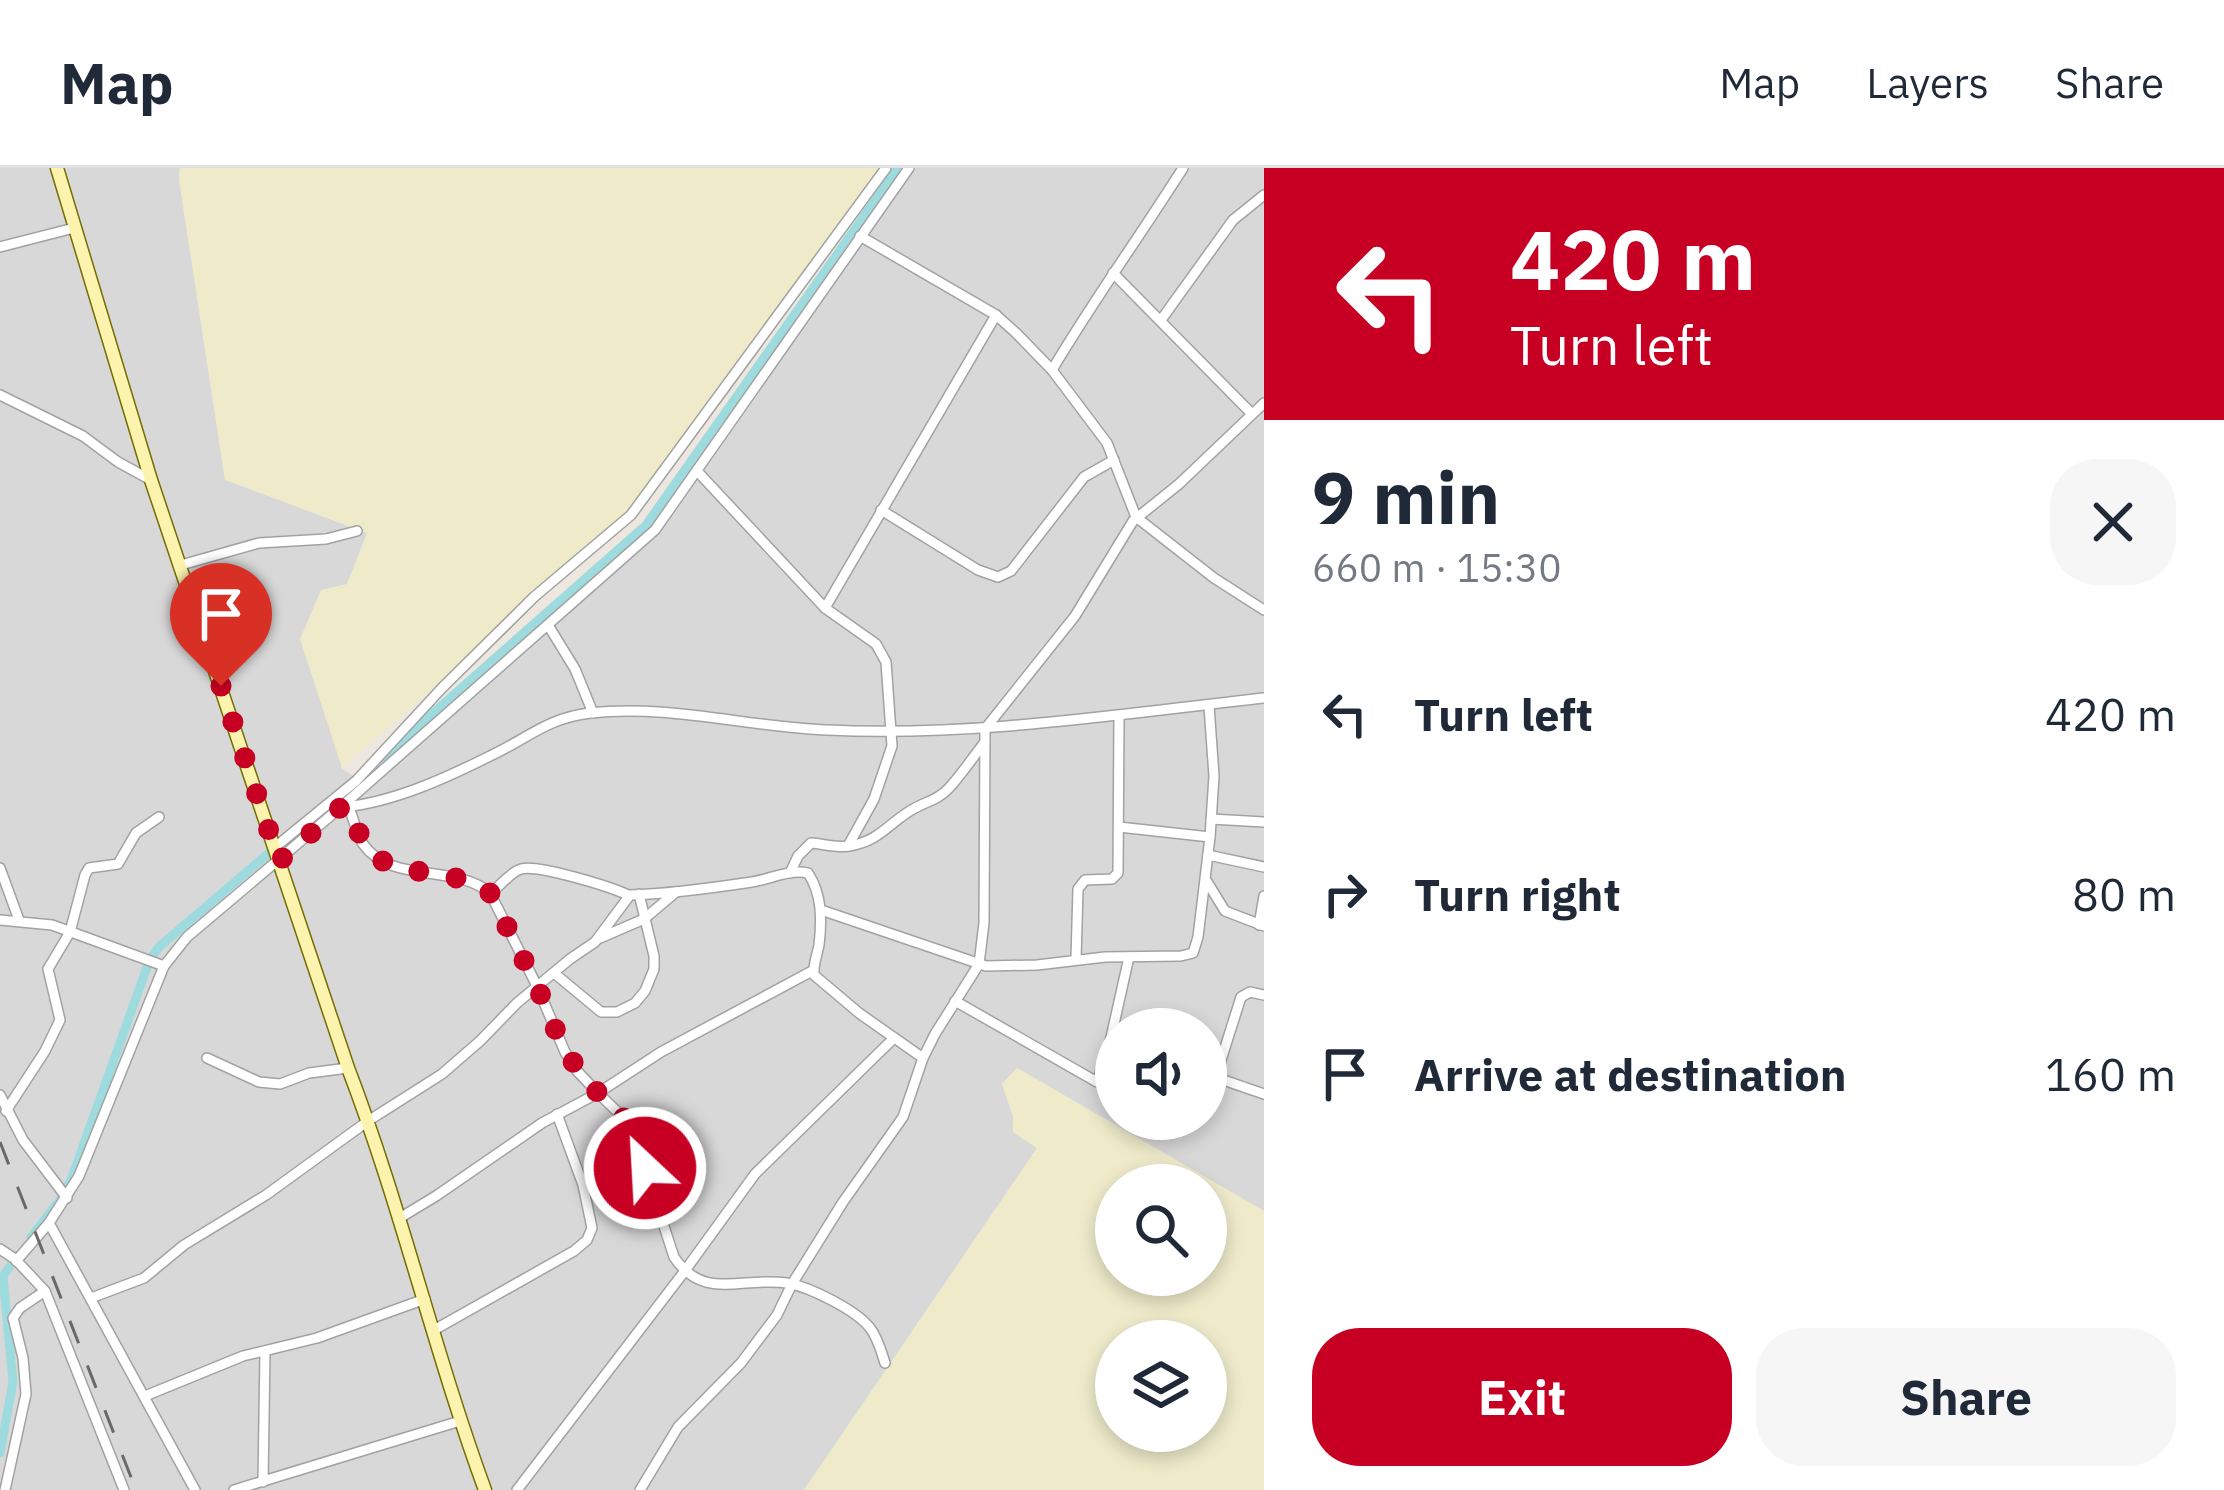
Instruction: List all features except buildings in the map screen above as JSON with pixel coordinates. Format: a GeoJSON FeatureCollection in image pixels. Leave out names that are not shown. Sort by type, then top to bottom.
{"type":"FeatureCollection","features":[{"type":"Feature","properties":{"kind":"street"},"geometry":{"type":"LineString","coordinates":[[56,168],[151,480],[368,1121],[485,1490]]}},
{"type":"Feature","properties":{"kind":"street"},"geometry":{"type":"LineString","coordinates":[[16,1261],[50,1222],[80,1176],[164,966],[187,937],[356,781],[534,597],[631,515],[886,168]]}},
{"type":"Feature","properties":{"kind":"street"},"geometry":{"type":"LineString","coordinates":[[276,855],[345,807],[656,530],[908,168]]}},
{"type":"Feature","properties":{"kind":"street"},"geometry":{"type":"LineString","coordinates":[[1052,370],[1184,168]]}},
{"type":"Feature","properties":{"kind":"street"},"geometry":{"type":"LineString","coordinates":[[1161,320],[1233,220],[1264,195]]}},
{"type":"Feature","properties":{"kind":"street"},"geometry":{"type":"LineString","coordinates":[[0,248],[74,228]]}},
{"type":"Feature","properties":{"kind":"street"},"geometry":{"type":"LineString","coordinates":[[860,236],[996,315],[1052,370],[1107,443],[1136,517],[1264,610]]}},
{"type":"Feature","properties":{"kind":"street"},"geometry":{"type":"LineString","coordinates":[[1114,273],[1251,412]]}},
{"type":"Feature","properties":{"kind":"street"},"geometry":{"type":"LineString","coordinates":[[825,608],[996,315]]}},
{"type":"Feature","properties":{"kind":"street"},"geometry":{"type":"LineString","coordinates":[[0,394],[83,436],[151,480]]}},
{"type":"Feature","properties":{"kind":"street"},"geometry":{"type":"LineString","coordinates":[[640,1490],[678,1427],[755,1347],[777,1315],[867,1166],[903,1118],[923,1058],[979,964],[984,923],[985,729],[1076,616],[1136,517],[1179,484],[1264,403]]}},
{"type":"Feature","properties":{"kind":"street"},"geometry":{"type":"LineString","coordinates":[[881,510],[978,570],[998,577],[1011,571],[1084,477],[1114,460]]}},
{"type":"Feature","properties":{"kind":"street"},"geometry":{"type":"LineString","coordinates":[[697,471],[825,608],[883,653],[893,730],[874,799],[848,846]]}},
{"type":"Feature","properties":{"kind":"street"},"geometry":{"type":"LineString","coordinates":[[181,565],[259,543],[326,539],[357,531]]}},
{"type":"Feature","properties":{"kind":"street"},"geometry":{"type":"LineString","coordinates":[[548,625],[575,669],[593,713]]}},
{"type":"Feature","properties":{"kind":"street"},"geometry":{"type":"LineString","coordinates":[[345,807],[425,785],[560,718],[593,713],[636,712],[826,730],[985,729],[1264,698]]}},
{"type":"Feature","properties":{"kind":"street"},"geometry":{"type":"LineString","coordinates":[[821,910],[979,964],[1024,966],[1192,953],[1210,837],[1214,776],[1209,706]]}},
{"type":"Feature","properties":{"kind":"street"},"geometry":{"type":"LineString","coordinates":[[1076,959],[1078,889],[1085,880],[1117,875],[1119,716]]}},
{"type":"Feature","properties":{"kind":"street"},"geometry":{"type":"LineString","coordinates":[[790,872],[811,843],[848,846],[877,838],[910,811],[936,799],[985,742]]}},
{"type":"Feature","properties":{"kind":"street"},"geometry":{"type":"LineString","coordinates":[[345,807],[363,843],[379,859],[394,867],[462,879],[490,893],[565,1052],[631,1125],[674,1257],[684,1272],[712,1285],[793,1284],[866,1322],[885,1363]]}},
{"type":"Feature","properties":{"kind":"street"},"geometry":{"type":"LineString","coordinates":[[6,1111],[60,1019],[48,968],[70,932],[87,870],[118,864],[136,833],[159,817]]}},
{"type":"Feature","properties":{"kind":"street"},"geometry":{"type":"LineString","coordinates":[[1211,819],[1264,822]]}},
{"type":"Feature","properties":{"kind":"street"},"geometry":{"type":"LineString","coordinates":[[1119,827],[1210,837]]}},
{"type":"Feature","properties":{"kind":"street"},"geometry":{"type":"LineString","coordinates":[[1208,855],[1264,867]]}},
{"type":"Feature","properties":{"kind":"street"},"geometry":{"type":"LineString","coordinates":[[0,868],[20,920]]}},
{"type":"Feature","properties":{"kind":"street"},"geometry":{"type":"LineString","coordinates":[[398,1219],[557,1114],[812,971],[819,944],[821,910],[812,877],[806,872],[633,895],[522,868],[490,893]]}},
{"type":"Feature","properties":{"kind":"street"},"geometry":{"type":"LineString","coordinates":[[1205,880],[1225,911],[1261,926],[1264,896]]}},
{"type":"Feature","properties":{"kind":"street"},"geometry":{"type":"LineString","coordinates":[[599,938],[644,919],[676,892]]}},
{"type":"Feature","properties":{"kind":"street"},"geometry":{"type":"LineString","coordinates":[[554,973],[601,1012],[635,1004],[654,969],[654,956],[633,895]]}},
{"type":"Feature","properties":{"kind":"street"},"geometry":{"type":"LineString","coordinates":[[91,1298],[144,1279],[184,1245],[266,1195],[442,1074],[537,986],[589,949],[633,895]]}},
{"type":"Feature","properties":{"kind":"street"},"geometry":{"type":"LineString","coordinates":[[0,920],[70,932],[164,966]]}},
{"type":"Feature","properties":{"kind":"street"},"geometry":{"type":"LineString","coordinates":[[1120,1008],[1129,957]]}},
{"type":"Feature","properties":{"kind":"street"},"geometry":{"type":"LineString","coordinates":[[812,971],[820,982],[923,1058]]}},
{"type":"Feature","properties":{"kind":"street"},"geometry":{"type":"LineString","coordinates":[[1227,1032],[1240,997],[1250,992],[1264,995]]}},
{"type":"Feature","properties":{"kind":"street"},"geometry":{"type":"LineString","coordinates":[[955,1001],[1095,1081]]}},
{"type":"Feature","properties":{"kind":"street"},"geometry":{"type":"LineString","coordinates":[[517,1490],[755,1174],[894,1038]]}},
{"type":"Feature","properties":{"kind":"street"},"geometry":{"type":"LineString","coordinates":[[207,1058],[259,1082],[280,1084],[309,1073],[348,1069]]}},
{"type":"Feature","properties":{"kind":"street"},"geometry":{"type":"LineString","coordinates":[[1227,1081],[1264,1094]]}},
{"type":"Feature","properties":{"kind":"street"},"geometry":{"type":"LineString","coordinates":[[0,1095],[37,1162],[64,1195]]}},
{"type":"Feature","properties":{"kind":"street"},"geometry":{"type":"LineString","coordinates":[[434,1330],[564,1257],[591,1235],[583,1185],[557,1114]]}},
{"type":"Feature","properties":{"kind":"street"},"geometry":{"type":"LineString","coordinates":[[50,1222],[195,1490]]}},
{"type":"Feature","properties":{"kind":"street"},"geometry":{"type":"LineString","coordinates":[[0,1249],[45,1291],[56,1312],[124,1490]]}},
{"type":"Feature","properties":{"kind":"street"},"geometry":{"type":"LineString","coordinates":[[5,1490],[26,1394],[13,1318],[45,1291]]}},
{"type":"Feature","properties":{"kind":"street"},"geometry":{"type":"LineString","coordinates":[[145,1396],[204,1370],[317,1338],[424,1299]]}},
{"type":"Feature","properties":{"kind":"street"},"geometry":{"type":"LineString","coordinates":[[263,1482],[265,1351]]}},
{"type":"Feature","properties":{"kind":"street"},"geometry":{"type":"LineString","coordinates":[[234,1490],[460,1421]]}},
{"type":"Feature","properties":{"kind":"shaded area"},"geometry":{"type":"Polygon","coordinates":[[[0,168],[180,168],[225,479],[367,533],[347,585],[341,768],[367,784],[660,534],[916,168],[1264,168],[1264,1211],[1227,1190],[1227,1164],[1183,1164],[1141,1140],[1227,1140],[1227,1008],[1095,1008],[1095,1113],[1017,1068],[1002,1084],[1013,1132],[1037,1148],[804,1490],[0,1490],[0,168]]]}},
{"type":"Feature","properties":{"kind":"shaded area"},"geometry":{"type":"Polygon","coordinates":[[[180,168],[880,168],[627,512],[531,593],[342,768],[300,639],[321,590],[347,584],[367,533],[225,480],[180,168]]]}},
{"type":"Feature","properties":{"kind":"shaded area"},"geometry":{"type":"Polygon","coordinates":[[[1017,1068],[1095,1113],[1095,1140],[1141,1140],[1183,1164],[1095,1164],[1095,1296],[1227,1296],[1227,1190],[1264,1211],[1264,1490],[804,1490],[1037,1148],[1013,1132],[1002,1084],[1017,1068]]]}},
{"type":"Feature","properties":{"kind":"waterway"},"geometry":{"type":"LineString","coordinates":[[382,758],[646,525],[898,168]]}},
{"type":"Feature","properties":{"kind":"waterway"},"geometry":{"type":"LineString","coordinates":[[31,1237],[71,1180],[150,959],[277,846]]}},
{"type":"Feature","properties":{"kind":"waterway"},"geometry":{"type":"LineString","coordinates":[[0,1453],[13,1382],[3,1276],[18,1255]]}},
{"type":"Feature","properties":{"kind":"railway"},"geometry":{"type":"LineString","coordinates":[[0,1142],[136,1490]]}},
{"type":"Feature","properties":{"kind":"route"},"geometry":{"type":"LineString","coordinates":[[221,686],[279,861],[341,807],[349,807],[363,843],[379,859],[394,867],[462,879],[487,890],[565,1052],[631,1125],[645,1168]]}}]}
